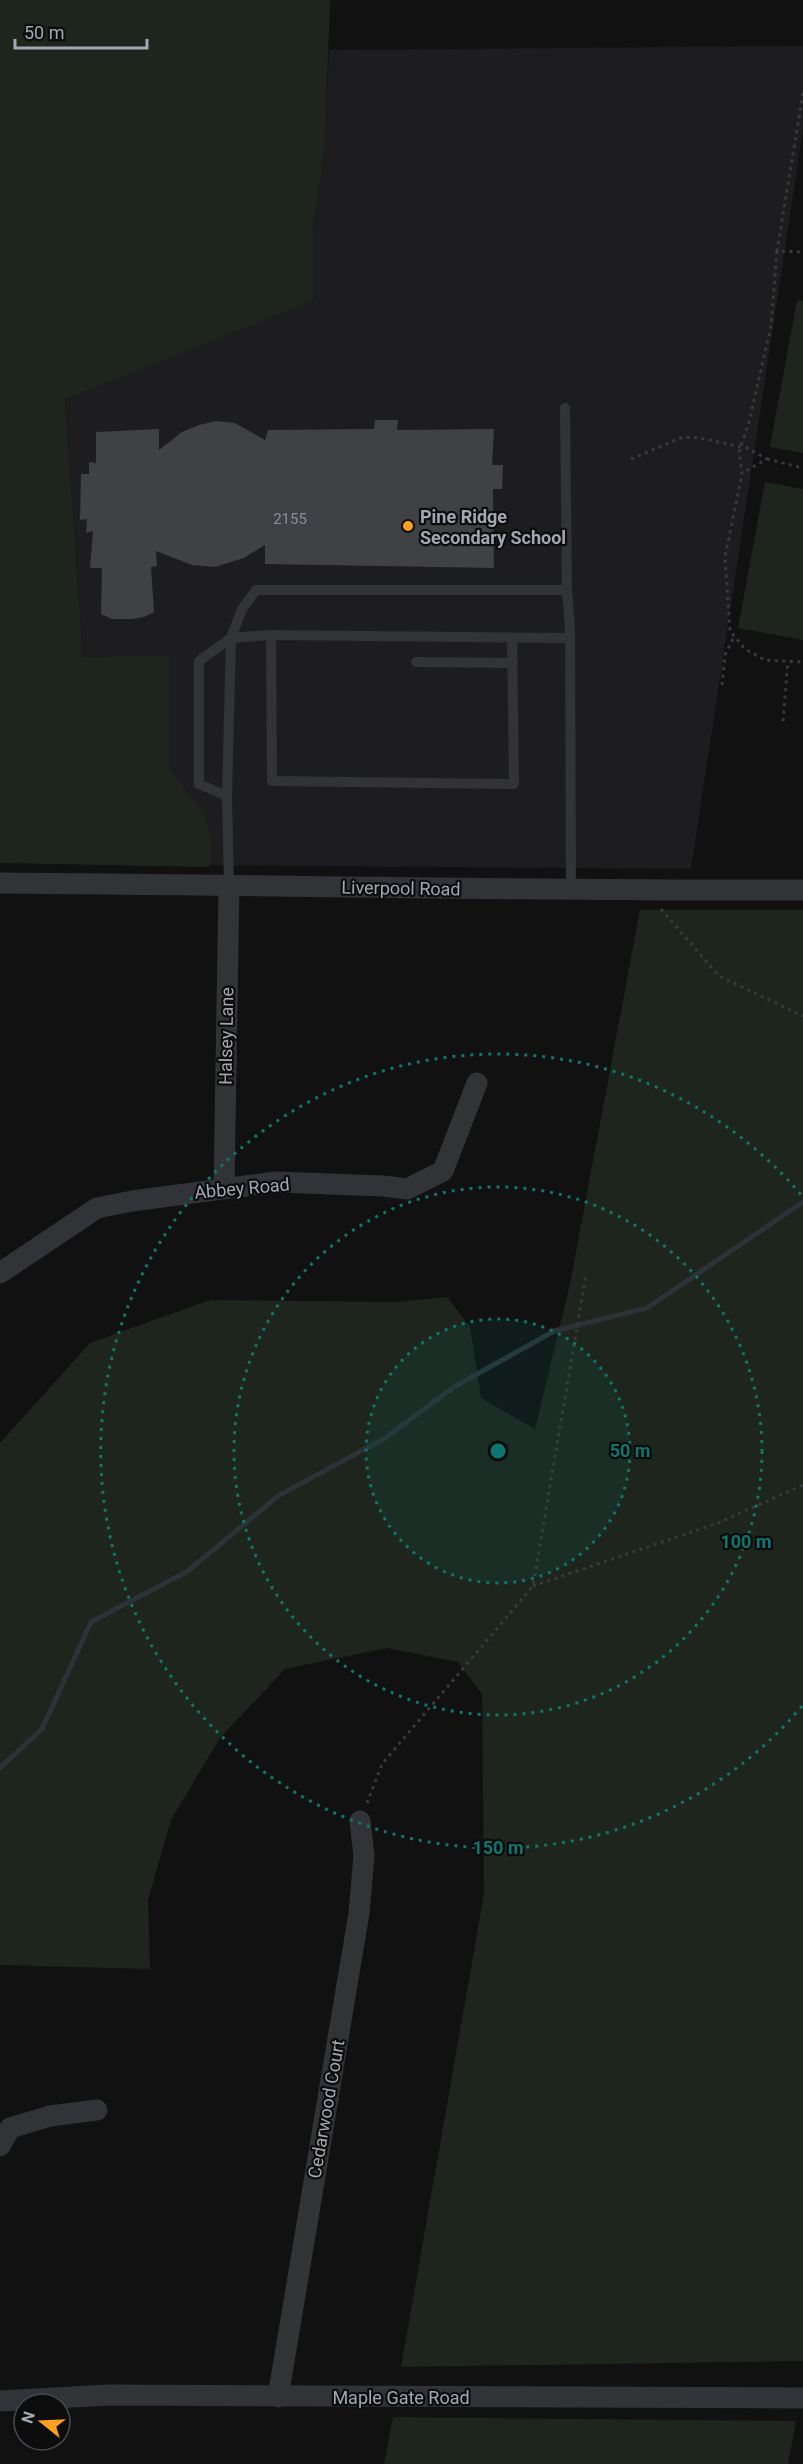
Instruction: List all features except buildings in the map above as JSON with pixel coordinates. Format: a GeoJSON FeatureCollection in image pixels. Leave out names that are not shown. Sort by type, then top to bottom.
{"type":"FeatureCollection","features":[{"type":"Feature","properties":{"kind":"street","name":"Liverpool Road"},"geometry":{"type":"LineString","coordinates":[[0,883],[571,891],[803,890]]}},
{"type":"Feature","properties":{"kind":"street","name":"Halsey Lane"},"geometry":{"type":"LineString","coordinates":[[224,1188],[229,885]]}},
{"type":"Feature","properties":{"kind":"street","name":"Abbey Road"},"geometry":{"type":"LineString","coordinates":[[0,1273],[97,1208],[276,1182],[407,1189],[443,1171],[477,1083]]}},
{"type":"Feature","properties":{"kind":"street","name":"Cedarwood Court"},"geometry":{"type":"LineString","coordinates":[[278,2397],[360,1913],[364,1856],[360,1821]]}},
{"type":"Feature","properties":{"kind":"street"},"geometry":{"type":"LineString","coordinates":[[0,2146],[10,2128],[50,2116],[97,2110]]}},
{"type":"Feature","properties":{"kind":"street","name":"Maple Gate Road"},"geometry":{"type":"LineString","coordinates":[[0,2401],[109,2395],[803,2398]]}},
{"type":"Feature","properties":{"kind":"lane"},"geometry":{"type":"LineString","coordinates":[[565,408],[567,590],[570,638],[571,891]]}},
{"type":"Feature","properties":{"kind":"lane"},"geometry":{"type":"LineString","coordinates":[[229,885],[227,796],[231,638],[242,609],[256,590],[567,590]]}},
{"type":"Feature","properties":{"kind":"lane"},"geometry":{"type":"LineString","coordinates":[[227,796],[199,784],[199,661],[231,638],[272,635],[570,638]]}},
{"type":"Feature","properties":{"kind":"lane"},"geometry":{"type":"LineString","coordinates":[[272,635],[272,781],[514,783],[512,638]]}},
{"type":"Feature","properties":{"kind":"lane"},"geometry":{"type":"LineString","coordinates":[[416,662],[513,663]]}},
{"type":"Feature","properties":{"kind":"path"},"geometry":{"type":"LineString","coordinates":[[803,93],[777,251],[771,326],[749,422],[739,452],[742,473],[725,556],[730,631],[734,637],[745,649],[765,660],[803,662]]}},
{"type":"Feature","properties":{"kind":"path"},"geometry":{"type":"LineString","coordinates":[[777,251],[803,252]]}},
{"type":"Feature","properties":{"kind":"path"},"geometry":{"type":"LineString","coordinates":[[631,459],[683,437],[700,438],[741,447],[767,459],[803,468]]}},
{"type":"Feature","properties":{"kind":"path"},"geometry":{"type":"LineString","coordinates":[[742,473],[767,459]]}},
{"type":"Feature","properties":{"kind":"path"},"geometry":{"type":"LineString","coordinates":[[722,685],[725,655],[734,637]]}},
{"type":"Feature","properties":{"kind":"path"},"geometry":{"type":"LineString","coordinates":[[783,721],[788,661]]}},
{"type":"Feature","properties":{"kind":"path"},"geometry":{"type":"LineString","coordinates":[[661,909],[719,976],[803,1016]]}},
{"type":"Feature","properties":{"kind":"path"},"geometry":{"type":"LineString","coordinates":[[360,1821],[382,1764],[533,1586],[586,1274]]}},
{"type":"Feature","properties":{"kind":"path"},"geometry":{"type":"LineString","coordinates":[[533,1586],[718,1523],[803,1485]]}},
{"type":"Feature","properties":{"kind":"shaded area"},"geometry":{"type":"Polygon","coordinates":[[[0,0],[330,0],[325,146],[313,227],[313,301],[65,399],[83,658],[169,655],[169,768],[204,813],[211,841],[211,865],[207,867],[0,863],[0,0]]]}},
{"type":"Feature","properties":{"kind":"shaded area","name":"Pine Ridge Secondary School"},"geometry":{"type":"Polygon","coordinates":[[[803,46],[803,129],[691,869],[211,865],[211,841],[204,813],[169,768],[169,655],[83,659],[65,398],[313,301],[313,227],[325,146],[329,50],[803,46]]]}},
{"type":"Feature","properties":{"kind":"shaded area"},"geometry":{"type":"Polygon","coordinates":[[[797,300],[803,301],[803,453],[770,447],[797,300]]]}},
{"type":"Feature","properties":{"kind":"shaded area"},"geometry":{"type":"Polygon","coordinates":[[[765,482],[803,489],[803,640],[738,628],[765,482]]]}},
{"type":"Feature","properties":{"kind":"shaded area"},"geometry":{"type":"Polygon","coordinates":[[[640,910],[803,910],[803,2361],[401,2367],[484,1894],[482,1694],[458,1662],[387,1648],[285,1669],[220,1738],[171,1820],[148,1900],[150,1969],[0,1965],[0,1443],[90,1343],[210,1300],[397,1302],[447,1297],[470,1327],[481,1398],[535,1429],[570,1284],[640,910]]]}},
{"type":"Feature","properties":{"kind":"shaded area"},"geometry":{"type":"Polygon","coordinates":[[[393,2417],[796,2421],[788,2464],[384,2464],[393,2417]]]}},
{"type":"Feature","properties":{"kind":"waterway"},"geometry":{"type":"LineString","coordinates":[[0,1768],[42,1729],[91,1622],[188,1571],[278,1496],[385,1438],[454,1387],[554,1331],[647,1308],[803,1202]]}},
{"type":"Feature","properties":{"kind":"place","name":"Pine Ridge Secondary School"},"geometry":{"type":"Point","coordinates":[408,526]}}]}
